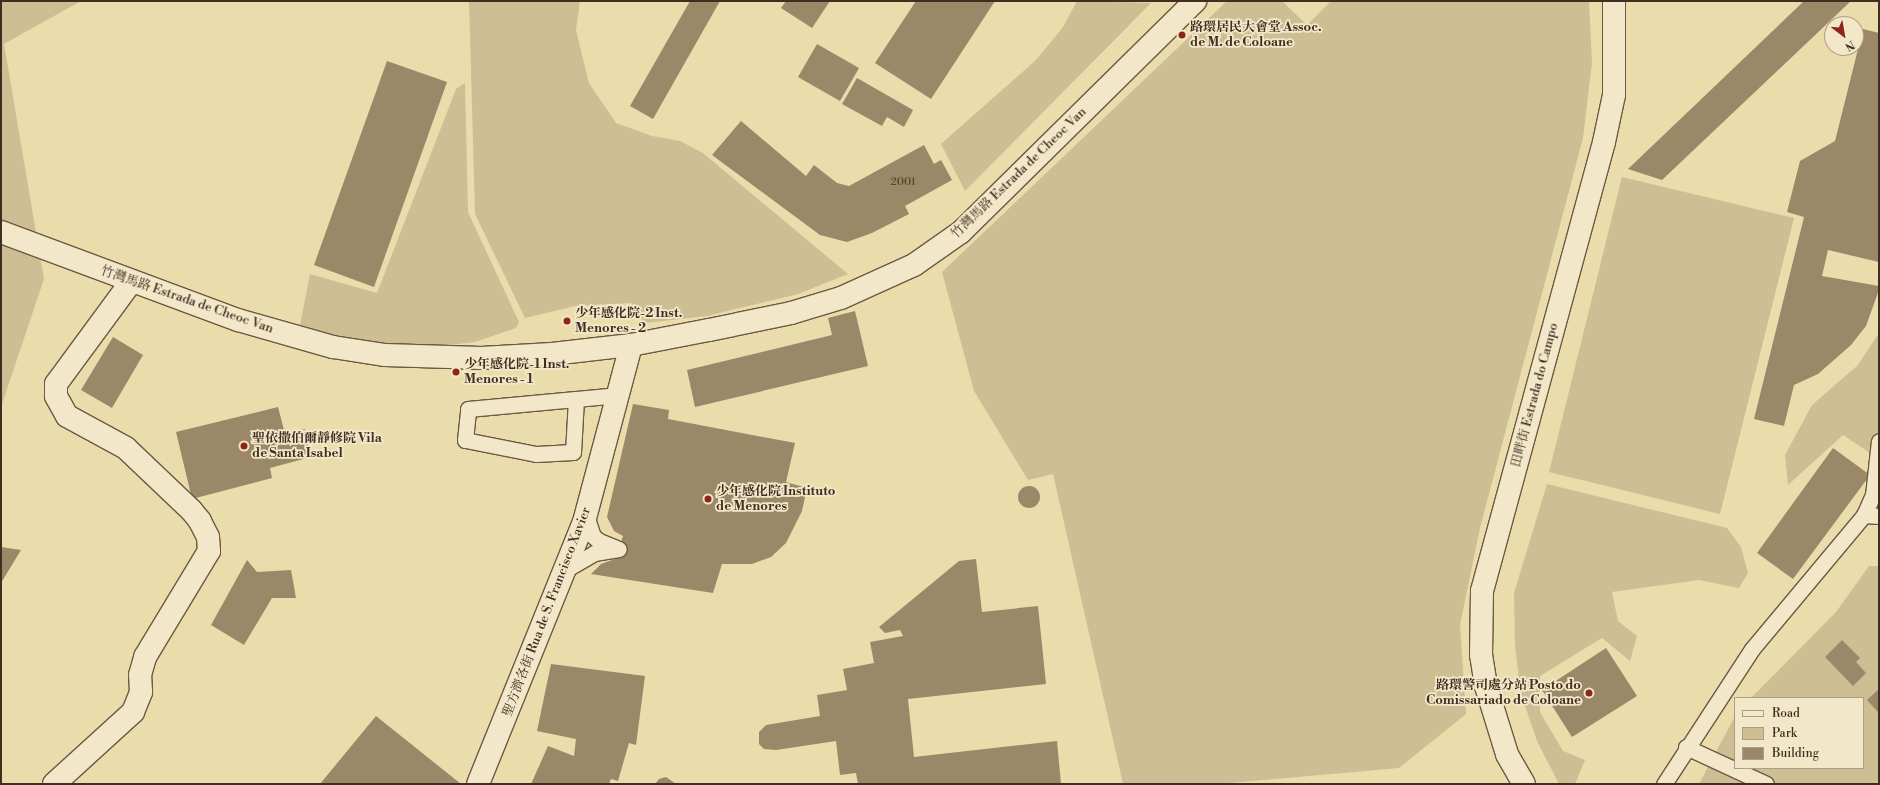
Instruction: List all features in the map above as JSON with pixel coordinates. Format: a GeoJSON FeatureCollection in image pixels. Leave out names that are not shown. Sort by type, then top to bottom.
{"type":"FeatureCollection","features":[{"type":"Feature","properties":{"kind":"main road","name":"竹灣馬路 Estrada de Cheoc Van"},"geometry":{"type":"LineString","coordinates":[[1,232],[131,282],[238,320],[333,347],[385,355],[481,358],[552,354],[631,345],[798,311],[841,298],[914,265],[961,232],[1196,1]]}},
{"type":"Feature","properties":{"kind":"main road","name":"田畔街 Estrada do Campo"},"geometry":{"type":"LineString","coordinates":[[1524,784],[1507,754],[1486,686],[1481,655],[1482,591],[1607,126],[1614,95],[1614,1]]}},
{"type":"Feature","properties":{"kind":"main road"},"geometry":{"type":"LineString","coordinates":[[54,784],[133,712],[140,698],[140,675],[145,657],[209,551],[208,537],[200,521],[180,499],[126,448],[67,416],[56,396],[56,384],[131,282]]}},
{"type":"Feature","properties":{"kind":"main road","name":"聖方濟各街 Rua de S. Francisco Xavier"},"geometry":{"type":"LineString","coordinates":[[478,784],[564,574],[586,515],[631,345]]}},
{"type":"Feature","properties":{"kind":"lane"},"geometry":{"type":"LineString","coordinates":[[576,399],[573,452],[536,454],[465,440],[468,409],[619,395]]}},
{"type":"Feature","properties":{"kind":"lane"},"geometry":{"type":"LineString","coordinates":[[1664,784],[1686,747],[1752,649],[1872,515],[1879,440]]}},
{"type":"Feature","properties":{"kind":"lane"},"geometry":{"type":"LineString","coordinates":[[564,574],[594,553],[619,549],[599,541],[593,536],[586,515]]}},
{"type":"Feature","properties":{"kind":"lane"},"geometry":{"type":"LineString","coordinates":[[1686,747],[1766,784]]}},
{"type":"Feature","properties":{"kind":"green space"},"geometry":{"type":"Polygon","coordinates":[[[1,1],[81,1],[4,44],[44,279],[1,407],[1,1]]]}},
{"type":"Feature","properties":{"kind":"green space"},"geometry":{"type":"Polygon","coordinates":[[[469,1],[580,1],[576,30],[589,83],[616,123],[652,136],[680,141],[703,153],[848,274],[798,294],[707,316],[645,323],[631,303],[575,306],[525,318],[475,214],[469,1]]]}},
{"type":"Feature","properties":{"kind":"green space"},"geometry":{"type":"Polygon","coordinates":[[[1077,1],[1151,3],[965,191],[941,144],[1036,60],[1063,27],[1077,1]]]}},
{"type":"Feature","properties":{"kind":"green space"},"geometry":{"type":"Polygon","coordinates":[[[1227,1],[1282,1],[1307,25],[1331,1],[1589,1],[1592,63],[1583,138],[1480,528],[1460,625],[1466,714],[1399,768],[1218,784],[1123,784],[1053,474],[1028,480],[974,391],[942,272],[1227,1]]]}},
{"type":"Feature","properties":{"kind":"green space"},"geometry":{"type":"Polygon","coordinates":[[[465,83],[468,212],[519,322],[516,328],[475,342],[424,348],[350,341],[300,325],[310,274],[377,293],[456,89],[465,83]]]}},
{"type":"Feature","properties":{"kind":"green space"},"geometry":{"type":"Polygon","coordinates":[[[1622,177],[1794,218],[1720,514],[1549,472],[1622,177]]]}},
{"type":"Feature","properties":{"kind":"green space"},"geometry":{"type":"Polygon","coordinates":[[[1879,333],[1879,459],[1843,435],[1788,485],[1785,455],[1812,405],[1858,365],[1879,333]]]}},
{"type":"Feature","properties":{"kind":"green space"},"geometry":{"type":"Polygon","coordinates":[[[1547,484],[1727,528],[1741,547],[1748,573],[1739,588],[1699,580],[1612,592],[1618,621],[1637,636],[1630,661],[1602,638],[1540,676],[1540,712],[1563,751],[1585,760],[1575,784],[1559,784],[1537,741],[1521,694],[1515,646],[1514,593],[1547,484]]]}},
{"type":"Feature","properties":{"kind":"green space"},"geometry":{"type":"Polygon","coordinates":[[[1869,566],[1879,566],[1879,784],[1699,784],[1734,718],[1734,769],[1864,769],[1864,697],[1752,697],[1836,612],[1869,566]]]}},
{"type":"Feature","properties":{"kind":"building"},"geometry":{"type":"Polygon","coordinates":[[[690,1],[720,1],[653,119],[630,106],[690,1]]]}},
{"type":"Feature","properties":{"kind":"building"},"geometry":{"type":"Polygon","coordinates":[[[786,1],[830,1],[812,28],[781,8],[786,1]]]}},
{"type":"Feature","properties":{"kind":"building"},"geometry":{"type":"Polygon","coordinates":[[[916,1],[995,1],[931,99],[875,63],[916,1]]]}},
{"type":"Feature","properties":{"kind":"building"},"geometry":{"type":"Polygon","coordinates":[[[1804,1],[1851,1],[1835,16],[1824,16],[1824,27],[1662,180],[1628,169],[1804,1]]]}},
{"type":"Feature","properties":{"kind":"building"},"geometry":{"type":"Polygon","coordinates":[[[1864,29],[1879,33],[1879,262],[1828,250],[1822,276],[1879,286],[1879,290],[1866,326],[1851,345],[1818,374],[1794,385],[1784,426],[1754,419],[1804,217],[1787,212],[1800,161],[1835,141],[1856,56],[1864,56],[1864,29]]]}},
{"type":"Feature","properties":{"kind":"building"},"geometry":{"type":"Polygon","coordinates":[[[817,44],[859,68],[840,101],[798,77],[817,44]]]}},
{"type":"Feature","properties":{"kind":"building"},"geometry":{"type":"Polygon","coordinates":[[[387,61],[447,82],[374,287],[314,265],[387,61]]]}},
{"type":"Feature","properties":{"kind":"building"},"geometry":{"type":"Polygon","coordinates":[[[857,78],[913,110],[904,127],[887,117],[882,126],[842,104],[857,78]]]}},
{"type":"Feature","properties":{"kind":"building"},"geometry":{"type":"Polygon","coordinates":[[[741,121],[806,176],[814,165],[837,183],[849,186],[924,145],[934,164],[941,160],[952,180],[905,206],[909,214],[872,233],[847,242],[820,235],[712,155],[741,121]]]}},
{"type":"Feature","properties":{"kind":"building"},"geometry":{"type":"Polygon","coordinates":[[[855,311],[868,366],[695,407],[687,370],[832,335],[828,318],[855,311]]]}},
{"type":"Feature","properties":{"kind":"building"},"geometry":{"type":"Polygon","coordinates":[[[113,337],[143,355],[112,408],[81,390],[113,337]]]}},
{"type":"Feature","properties":{"kind":"building","name":"少年感化院 Instituto de Menores"},"geometry":{"type":"Polygon","coordinates":[[[633,404],[669,410],[668,419],[795,443],[786,482],[807,488],[802,511],[786,543],[771,557],[752,564],[722,564],[713,593],[591,574],[601,564],[615,559],[623,536],[614,531],[607,517],[633,404]]]}},
{"type":"Feature","properties":{"kind":"building","name":"聖依撒伯爾靜修院 Vila de Santa Isabel"},"geometry":{"type":"Polygon","coordinates":[[[278,407],[285,434],[305,429],[311,457],[270,468],[272,478],[192,499],[176,432],[278,407]]]}},
{"type":"Feature","properties":{"kind":"building"},"geometry":{"type":"Polygon","coordinates":[[[1833,448],[1870,475],[1793,579],[1757,553],[1833,448]]]}},
{"type":"Feature","properties":{"kind":"building"},"geometry":{"type":"Polygon","coordinates":[[[1029,486],[1037,489],[1040,497],[1037,505],[1029,508],[1021,505],[1018,497],[1021,489],[1029,486]]]}},
{"type":"Feature","properties":{"kind":"building"},"geometry":{"type":"Polygon","coordinates":[[[1,547],[21,550],[1,583],[1,547]]]}},
{"type":"Feature","properties":{"kind":"building"},"geometry":{"type":"Polygon","coordinates":[[[976,559],[982,612],[1038,606],[1046,684],[908,699],[914,757],[1057,741],[1061,784],[858,784],[856,773],[840,775],[836,741],[776,750],[764,749],[759,744],[759,732],[766,725],[820,716],[817,695],[847,690],[843,669],[874,663],[870,642],[903,636],[900,630],[885,633],[879,627],[959,561],[976,559]]]}},
{"type":"Feature","properties":{"kind":"building"},"geometry":{"type":"Polygon","coordinates":[[[247,560],[257,572],[291,570],[296,598],[272,598],[244,645],[211,625],[247,560]]]}},
{"type":"Feature","properties":{"kind":"building"},"geometry":{"type":"Polygon","coordinates":[[[1842,640],[1860,658],[1856,662],[1866,673],[1853,686],[1825,657],[1842,640]]]}},
{"type":"Feature","properties":{"kind":"building","name":"路環警司處分站 Posto do Comissariado de Coloane"},"geometry":{"type":"Polygon","coordinates":[[[1606,648],[1637,696],[1572,737],[1542,690],[1606,648]]]}},
{"type":"Feature","properties":{"kind":"building"},"geometry":{"type":"Polygon","coordinates":[[[551,664],[645,676],[636,745],[629,743],[618,781],[611,779],[609,784],[531,784],[548,746],[574,756],[576,739],[537,731],[551,664]]]}},
{"type":"Feature","properties":{"kind":"building"},"geometry":{"type":"Polygon","coordinates":[[[1879,689],[1879,713],[1867,700],[1879,689]]]}},
{"type":"Feature","properties":{"kind":"building"},"geometry":{"type":"Polygon","coordinates":[[[376,716],[461,784],[320,784],[376,716]]]}},
{"type":"Feature","properties":{"kind":"building"},"geometry":{"type":"Polygon","coordinates":[[[666,777],[676,784],[655,784],[659,779],[666,777]]]}},
{"type":"Feature","properties":{"kind":"place","name":"路環居民大會堂 Assoc. de M. de Coloane"},"geometry":{"type":"Point","coordinates":[1182,35]}},
{"type":"Feature","properties":{"kind":"place","name":"少年感化院-2 Inst. Menores - 2"},"geometry":{"type":"Point","coordinates":[567,321]}},
{"type":"Feature","properties":{"kind":"place","name":"少年感化院-1 Inst. Menores - 1"},"geometry":{"type":"Point","coordinates":[456,372]}},
{"type":"Feature","properties":{"kind":"place","name":"聖依撒伯爾靜修院 Vila de Santa Isabel"},"geometry":{"type":"Point","coordinates":[244,446]}},
{"type":"Feature","properties":{"kind":"place","name":"少年感化院 Instituto de Menores"},"geometry":{"type":"Point","coordinates":[708,499]}},
{"type":"Feature","properties":{"kind":"place","name":"路環警司處分站 Posto do Comissariado de Coloane"},"geometry":{"type":"Point","coordinates":[1589,693]}}]}
